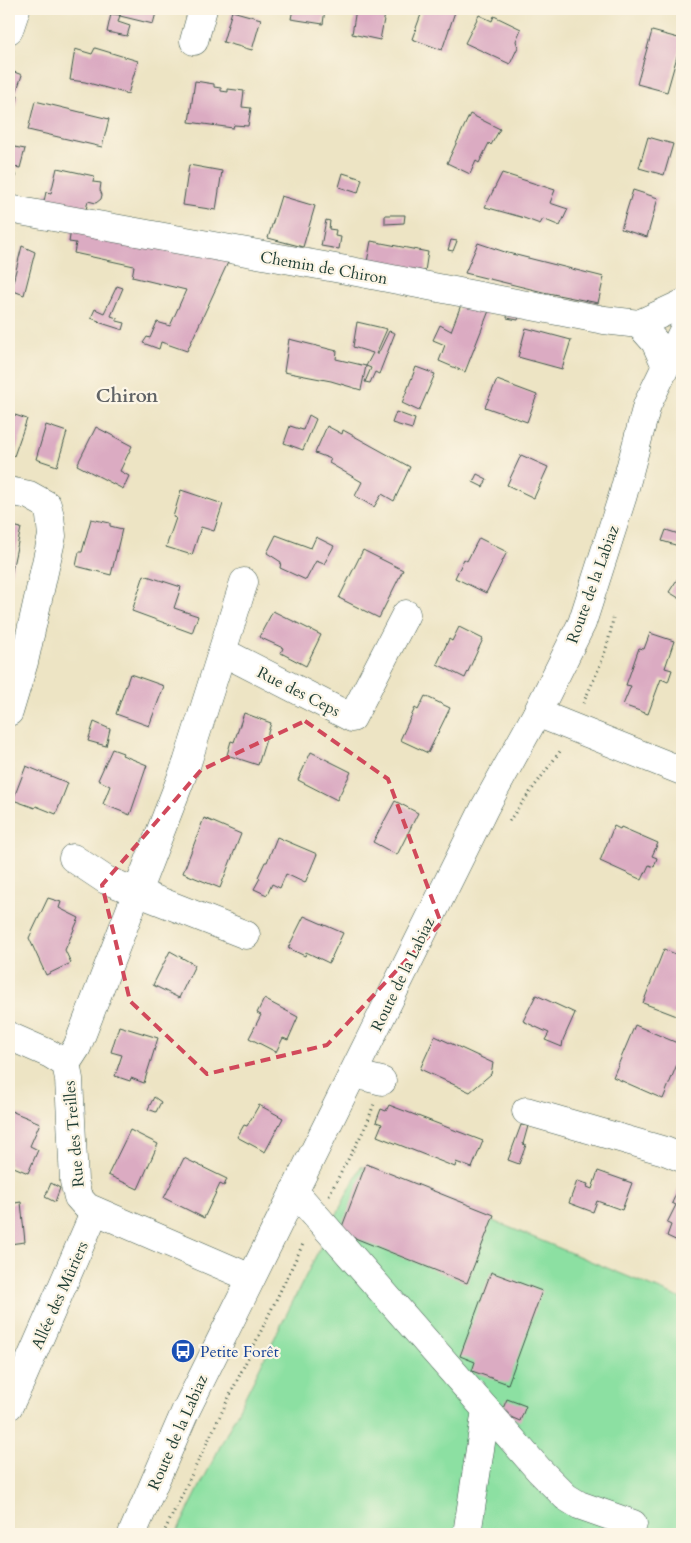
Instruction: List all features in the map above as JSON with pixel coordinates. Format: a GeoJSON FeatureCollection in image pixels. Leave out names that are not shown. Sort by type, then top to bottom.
{"type":"FeatureCollection","features":[{"type":"Feature","properties":{"kind":"street"},"geometry":{"type":"LineString","coordinates":[[9,30],[16,9]]}},
{"type":"Feature","properties":{"kind":"street"},"geometry":{"type":"LineString","coordinates":[[194,41],[203,9]]}},
{"type":"Feature","properties":{"kind":"street","name":"Chemin de Chiron"},"geometry":{"type":"LineString","coordinates":[[9,209],[346,270],[604,320],[639,324]]}},
{"type":"Feature","properties":{"kind":"street"},"geometry":{"type":"LineString","coordinates":[[674,371],[655,342],[639,324],[682,304]]}},
{"type":"Feature","properties":{"kind":"street","name":"Route de la Labiaz"},"geometry":{"type":"LineString","coordinates":[[132,1534],[184,1412],[485,807],[537,713],[582,622],[624,494],[647,405],[674,371],[682,333]]}},
{"type":"Feature","properties":{"kind":"street"},"geometry":{"type":"LineString","coordinates":[[9,490],[29,495],[47,505],[52,536],[24,662],[9,712]]}},
{"type":"Feature","properties":{"kind":"street"},"geometry":{"type":"LineString","coordinates":[[66,1064],[77,1047],[187,763],[244,582]]}},
{"type":"Feature","properties":{"kind":"street","name":"Rue des Ceps"},"geometry":{"type":"LineString","coordinates":[[223,652],[352,718],[406,614]]}},
{"type":"Feature","properties":{"kind":"street"},"geometry":{"type":"LineString","coordinates":[[537,713],[682,771]]}},
{"type":"Feature","properties":{"kind":"street"},"geometry":{"type":"LineString","coordinates":[[73,858],[106,880],[246,935]]}},
{"type":"Feature","properties":{"kind":"street","name":"Rue des Treilles"},"geometry":{"type":"LineString","coordinates":[[9,1036],[50,1054],[66,1064],[69,1078],[74,1181],[78,1197],[87,1207],[251,1278]]}},
{"type":"Feature","properties":{"kind":"street"},"geometry":{"type":"LineString","coordinates":[[353,1074],[382,1081]]}},
{"type":"Feature","properties":{"kind":"street"},"geometry":{"type":"LineString","coordinates":[[526,1111],[664,1151],[682,1158]]}},
{"type":"Feature","properties":{"kind":"street"},"geometry":{"type":"LineString","coordinates":[[294,1191],[539,1470],[566,1497],[578,1505],[633,1524]]}},
{"type":"Feature","properties":{"kind":"street","name":"Allée des Mûriers"},"geometry":{"type":"LineString","coordinates":[[9,1406],[95,1211]]}},
{"type":"Feature","properties":{"kind":"street"},"geometry":{"type":"LineString","coordinates":[[467,1534],[486,1410]]}},
{"type":"Feature","properties":{"kind":"highlighted area"},"geometry":{"type":"Polygon","coordinates":[[[305,721],[388,779],[441,923],[327,1045],[207,1074],[130,1001],[102,885],[201,770],[305,721]]]}},
{"type":"Feature","properties":{"kind":"green space"},"geometry":{"type":"Polygon","coordinates":[[[361,1166],[682,1299],[682,1534],[176,1534],[361,1166]]]}},
{"type":"Feature","properties":{"kind":"building"},"geometry":{"type":"Polygon","coordinates":[[[121,9],[157,9],[153,24],[120,16],[121,9]]]}},
{"type":"Feature","properties":{"kind":"building"},"geometry":{"type":"Polygon","coordinates":[[[293,9],[325,9],[323,24],[291,19],[293,9]]]}},
{"type":"Feature","properties":{"kind":"building"},"geometry":{"type":"Polygon","coordinates":[[[356,9],[386,9],[380,40],[352,34],[356,9]]]}},
{"type":"Feature","properties":{"kind":"building"},"geometry":{"type":"Polygon","coordinates":[[[423,9],[456,9],[442,50],[412,39],[423,9]]]}},
{"type":"Feature","properties":{"kind":"building"},"geometry":{"type":"Polygon","coordinates":[[[232,11],[261,19],[252,50],[223,42],[232,11]]]}},
{"type":"Feature","properties":{"kind":"building"},"geometry":{"type":"Polygon","coordinates":[[[111,14],[120,15],[118,22],[130,26],[127,36],[107,32],[111,14]]]}},
{"type":"Feature","properties":{"kind":"building"},"geometry":{"type":"Polygon","coordinates":[[[479,15],[492,21],[494,16],[521,29],[516,41],[518,47],[510,64],[465,43],[479,15]]]}},
{"type":"Feature","properties":{"kind":"building"},"geometry":{"type":"Polygon","coordinates":[[[652,31],[682,39],[667,92],[637,84],[652,31]]]}},
{"type":"Feature","properties":{"kind":"building"},"geometry":{"type":"Polygon","coordinates":[[[95,48],[138,61],[128,94],[85,82],[70,80],[75,49],[92,54],[95,48]]]}},
{"type":"Feature","properties":{"kind":"building"},"geometry":{"type":"Polygon","coordinates":[[[9,70],[22,75],[16,93],[9,90],[9,70]]]}},
{"type":"Feature","properties":{"kind":"building"},"geometry":{"type":"Polygon","coordinates":[[[195,81],[214,84],[214,87],[221,88],[221,91],[228,92],[228,89],[244,91],[242,107],[251,108],[248,126],[234,125],[233,128],[189,122],[195,81]]]}},
{"type":"Feature","properties":{"kind":"building"},"geometry":{"type":"Polygon","coordinates":[[[9,92],[18,96],[11,125],[9,124],[9,92]]]}},
{"type":"Feature","properties":{"kind":"building"},"geometry":{"type":"Polygon","coordinates":[[[35,101],[109,119],[102,147],[28,130],[35,101]]]}},
{"type":"Feature","properties":{"kind":"building"},"geometry":{"type":"Polygon","coordinates":[[[470,114],[500,129],[491,145],[489,143],[479,163],[476,161],[470,174],[447,163],[470,114]]]}},
{"type":"Feature","properties":{"kind":"building"},"geometry":{"type":"Polygon","coordinates":[[[648,137],[673,144],[664,175],[639,168],[648,137]]]}},
{"type":"Feature","properties":{"kind":"building"},"geometry":{"type":"Polygon","coordinates":[[[9,146],[25,149],[20,168],[9,166],[9,146]]]}},
{"type":"Feature","properties":{"kind":"building"},"geometry":{"type":"Polygon","coordinates":[[[189,165],[222,171],[216,210],[183,205],[189,165]]]}},
{"type":"Feature","properties":{"kind":"building"},"geometry":{"type":"Polygon","coordinates":[[[57,168],[94,176],[93,182],[101,183],[101,199],[96,203],[88,201],[85,214],[43,206],[46,192],[51,193],[57,168]]]}},
{"type":"Feature","properties":{"kind":"building"},"geometry":{"type":"Polygon","coordinates":[[[9,173],[16,175],[9,202],[9,173]]]}},
{"type":"Feature","properties":{"kind":"building"},"geometry":{"type":"Polygon","coordinates":[[[343,173],[362,179],[358,193],[339,187],[343,173]]]}},
{"type":"Feature","properties":{"kind":"building"},"geometry":{"type":"Polygon","coordinates":[[[502,173],[555,190],[550,203],[568,209],[560,226],[543,219],[540,224],[485,207],[502,173]]]}},
{"type":"Feature","properties":{"kind":"building"},"geometry":{"type":"Polygon","coordinates":[[[633,190],[658,198],[647,237],[621,229],[633,190]]]}},
{"type":"Feature","properties":{"kind":"building"},"geometry":{"type":"Polygon","coordinates":[[[281,196],[315,206],[303,247],[268,238],[281,196]]]}},
{"type":"Feature","properties":{"kind":"building"},"geometry":{"type":"Polygon","coordinates":[[[385,215],[405,215],[404,223],[385,224],[385,215]]]}},
{"type":"Feature","properties":{"kind":"building"},"geometry":{"type":"Polygon","coordinates":[[[326,220],[330,221],[329,229],[336,230],[335,236],[341,237],[339,249],[321,246],[326,220]]]}},
{"type":"Feature","properties":{"kind":"building"},"geometry":{"type":"Polygon","coordinates":[[[71,230],[230,258],[187,351],[161,342],[159,349],[143,343],[147,337],[150,338],[157,322],[170,326],[186,290],[132,277],[134,266],[74,253],[76,243],[69,242],[71,230]]]}},
{"type":"Feature","properties":{"kind":"building"},"geometry":{"type":"Polygon","coordinates":[[[451,240],[457,241],[453,251],[448,250],[451,240]]]}},
{"type":"Feature","properties":{"kind":"building"},"geometry":{"type":"Polygon","coordinates":[[[371,241],[428,252],[425,271],[367,262],[371,241]]]}},
{"type":"Feature","properties":{"kind":"building"},"geometry":{"type":"Polygon","coordinates":[[[478,243],[508,253],[604,277],[598,303],[465,273],[478,243]]]}},
{"type":"Feature","properties":{"kind":"building"},"geometry":{"type":"Polygon","coordinates":[[[22,246],[35,252],[24,295],[11,290],[22,246]]]}},
{"type":"Feature","properties":{"kind":"building"},"geometry":{"type":"Polygon","coordinates":[[[117,286],[123,288],[111,316],[117,318],[117,321],[125,323],[123,330],[91,318],[95,309],[104,313],[117,286]]]}},
{"type":"Feature","properties":{"kind":"building"},"geometry":{"type":"Polygon","coordinates":[[[464,297],[492,303],[465,372],[439,361],[445,345],[433,340],[440,325],[451,331],[464,297]]]}},
{"type":"Feature","properties":{"kind":"building"},"geometry":{"type":"Polygon","coordinates":[[[508,310],[520,312],[518,320],[507,318],[508,310]]]}},
{"type":"Feature","properties":{"kind":"building"},"geometry":{"type":"Polygon","coordinates":[[[357,322],[387,329],[376,354],[378,354],[389,331],[395,333],[379,374],[375,372],[370,383],[365,382],[371,368],[366,366],[373,353],[353,347],[357,322]]]}},
{"type":"Feature","properties":{"kind":"building"},"geometry":{"type":"Polygon","coordinates":[[[526,328],[571,340],[562,369],[518,357],[526,328]]]}},
{"type":"Feature","properties":{"kind":"building"},"geometry":{"type":"Polygon","coordinates":[[[289,339],[337,351],[336,359],[366,366],[361,390],[331,381],[284,372],[289,339]]]}},
{"type":"Feature","properties":{"kind":"building"},"geometry":{"type":"Polygon","coordinates":[[[416,367],[435,374],[419,411],[402,403],[416,367]]]}},
{"type":"Feature","properties":{"kind":"building"},"geometry":{"type":"Polygon","coordinates":[[[497,380],[537,395],[527,422],[485,407],[497,380]]]}},
{"type":"Feature","properties":{"kind":"building"},"geometry":{"type":"Polygon","coordinates":[[[396,412],[415,419],[412,429],[392,423],[396,412]]]}},
{"type":"Feature","properties":{"kind":"building"},"geometry":{"type":"Polygon","coordinates":[[[9,413],[27,419],[14,456],[9,454],[9,413]]]}},
{"type":"Feature","properties":{"kind":"building"},"geometry":{"type":"Polygon","coordinates":[[[309,415],[316,419],[303,450],[284,443],[290,426],[303,430],[309,415]]]}},
{"type":"Feature","properties":{"kind":"building"},"geometry":{"type":"Polygon","coordinates":[[[46,425],[67,432],[57,466],[36,459],[46,425]]]}},
{"type":"Feature","properties":{"kind":"building"},"geometry":{"type":"Polygon","coordinates":[[[327,426],[342,434],[343,430],[410,467],[394,501],[382,494],[374,507],[355,496],[362,482],[329,463],[331,459],[315,453],[327,426]]]}},
{"type":"Feature","properties":{"kind":"building"},"geometry":{"type":"Polygon","coordinates":[[[96,427],[132,446],[120,471],[129,476],[123,489],[77,465],[96,427]]]}},
{"type":"Feature","properties":{"kind":"building"},"geometry":{"type":"Polygon","coordinates":[[[521,455],[548,467],[534,498],[507,485],[521,455]]]}},
{"type":"Feature","properties":{"kind":"building"},"geometry":{"type":"Polygon","coordinates":[[[477,474],[487,479],[483,487],[473,482],[477,474]]]}},
{"type":"Feature","properties":{"kind":"building"},"geometry":{"type":"Polygon","coordinates":[[[181,490],[223,504],[214,531],[201,527],[192,555],[166,547],[176,518],[173,517],[181,490]]]}},
{"type":"Feature","properties":{"kind":"building"},"geometry":{"type":"Polygon","coordinates":[[[91,519],[110,523],[110,526],[122,529],[111,575],[76,566],[91,519]]]}},
{"type":"Feature","properties":{"kind":"building"},"geometry":{"type":"Polygon","coordinates":[[[9,525],[21,528],[10,580],[9,580],[9,525]]]}},
{"type":"Feature","properties":{"kind":"building"},"geometry":{"type":"Polygon","coordinates":[[[666,530],[682,535],[682,547],[662,541],[666,530]]]}},
{"type":"Feature","properties":{"kind":"building"},"geometry":{"type":"Polygon","coordinates":[[[276,535],[311,548],[316,537],[334,546],[324,564],[316,561],[306,580],[280,568],[281,562],[267,553],[276,535]]]}},
{"type":"Feature","properties":{"kind":"building"},"geometry":{"type":"Polygon","coordinates":[[[479,538],[507,552],[486,593],[455,578],[464,559],[467,561],[479,538]]]}},
{"type":"Feature","properties":{"kind":"building"},"geometry":{"type":"Polygon","coordinates":[[[363,550],[403,570],[379,618],[339,598],[363,550]]]}},
{"type":"Feature","properties":{"kind":"building"},"geometry":{"type":"Polygon","coordinates":[[[682,572],[682,600],[669,592],[682,572]]]}},
{"type":"Feature","properties":{"kind":"building"},"geometry":{"type":"Polygon","coordinates":[[[144,575],[181,587],[174,608],[198,616],[192,633],[132,611],[144,575]]]}},
{"type":"Feature","properties":{"kind":"building"},"geometry":{"type":"Polygon","coordinates":[[[273,611],[321,635],[306,666],[281,653],[283,648],[259,637],[273,611]]]}},
{"type":"Feature","properties":{"kind":"building"},"geometry":{"type":"Polygon","coordinates":[[[459,627],[483,639],[465,678],[437,664],[449,639],[452,641],[459,627]]]}},
{"type":"Feature","properties":{"kind":"building"},"geometry":{"type":"Polygon","coordinates":[[[650,633],[674,641],[665,668],[672,670],[668,682],[661,679],[648,714],[623,705],[631,686],[626,685],[639,648],[644,649],[650,633]]]}},
{"type":"Feature","properties":{"kind":"building"},"geometry":{"type":"Polygon","coordinates":[[[130,674],[164,686],[149,726],[116,714],[130,674]]]}},
{"type":"Feature","properties":{"kind":"building"},"geometry":{"type":"Polygon","coordinates":[[[425,696],[450,708],[428,753],[400,740],[415,708],[418,710],[425,696]]]}},
{"type":"Feature","properties":{"kind":"building"},"geometry":{"type":"Polygon","coordinates":[[[244,713],[271,723],[258,765],[227,755],[231,741],[234,742],[244,713]]]}},
{"type":"Feature","properties":{"kind":"building"},"geometry":{"type":"Polygon","coordinates":[[[94,722],[110,729],[106,746],[88,741],[94,722]]]}},
{"type":"Feature","properties":{"kind":"building"},"geometry":{"type":"Polygon","coordinates":[[[112,749],[147,765],[130,815],[103,804],[110,786],[98,780],[112,749]]]}},
{"type":"Feature","properties":{"kind":"building"},"geometry":{"type":"Polygon","coordinates":[[[311,752],[351,772],[337,800],[298,780],[311,752]]]}},
{"type":"Feature","properties":{"kind":"building"},"geometry":{"type":"Polygon","coordinates":[[[26,766],[68,783],[56,814],[13,800],[26,766]]]}},
{"type":"Feature","properties":{"kind":"building"},"geometry":{"type":"Polygon","coordinates":[[[395,801],[418,813],[397,855],[373,842],[395,801]]]}},
{"type":"Feature","properties":{"kind":"building"},"geometry":{"type":"Polygon","coordinates":[[[204,818],[241,834],[220,888],[183,873],[204,818]]]}},
{"type":"Feature","properties":{"kind":"building"},"geometry":{"type":"Polygon","coordinates":[[[614,826],[620,829],[621,827],[658,843],[652,856],[657,858],[654,867],[649,865],[642,880],[600,861],[614,826]]]}},
{"type":"Feature","properties":{"kind":"building"},"geometry":{"type":"Polygon","coordinates":[[[277,837],[317,854],[305,883],[286,874],[280,888],[272,884],[267,895],[254,889],[277,837]]]}},
{"type":"Feature","properties":{"kind":"building"},"geometry":{"type":"Polygon","coordinates":[[[48,898],[61,902],[59,908],[79,918],[65,950],[71,963],[46,975],[29,938],[48,898]]]}},
{"type":"Feature","properties":{"kind":"building"},"geometry":{"type":"Polygon","coordinates":[[[304,916],[343,933],[329,963],[306,952],[305,956],[288,948],[304,916]]]}},
{"type":"Feature","properties":{"kind":"building"},"geometry":{"type":"Polygon","coordinates":[[[664,949],[682,957],[682,1018],[643,1003],[664,949]]]}},
{"type":"Feature","properties":{"kind":"building"},"geometry":{"type":"Polygon","coordinates":[[[170,951],[195,965],[179,998],[153,985],[170,951]]]}},
{"type":"Feature","properties":{"kind":"building"},"geometry":{"type":"Polygon","coordinates":[[[536,995],[575,1013],[563,1040],[562,1047],[545,1040],[549,1033],[523,1021],[536,995]]]}},
{"type":"Feature","properties":{"kind":"building"},"geometry":{"type":"Polygon","coordinates":[[[264,999],[298,1017],[288,1040],[283,1038],[276,1052],[249,1038],[261,1015],[257,1013],[264,999]]]}},
{"type":"Feature","properties":{"kind":"building"},"geometry":{"type":"Polygon","coordinates":[[[635,1025],[682,1045],[682,1052],[663,1099],[613,1077],[635,1025]]]}},
{"type":"Feature","properties":{"kind":"building"},"geometry":{"type":"Polygon","coordinates":[[[119,1026],[158,1038],[144,1083],[131,1078],[130,1081],[115,1076],[122,1055],[111,1052],[119,1026]]]}},
{"type":"Feature","properties":{"kind":"building"},"geometry":{"type":"Polygon","coordinates":[[[435,1036],[493,1063],[491,1074],[470,1092],[420,1069],[435,1036]]]}},
{"type":"Feature","properties":{"kind":"building"},"geometry":{"type":"Polygon","coordinates":[[[154,1097],[161,1102],[156,1112],[148,1109],[154,1097]]]}},
{"type":"Feature","properties":{"kind":"building"},"geometry":{"type":"Polygon","coordinates":[[[259,1105],[283,1118],[265,1152],[237,1137],[244,1125],[247,1126],[259,1105]]]}},
{"type":"Feature","properties":{"kind":"building"},"geometry":{"type":"Polygon","coordinates":[[[389,1105],[483,1141],[472,1168],[456,1162],[455,1167],[377,1136],[382,1124],[376,1122],[381,1109],[386,1111],[389,1105]]]}},
{"type":"Feature","properties":{"kind":"building"},"geometry":{"type":"Polygon","coordinates":[[[11,1111],[40,1123],[30,1146],[38,1150],[28,1173],[9,1165],[9,1117],[11,1111]]]}},
{"type":"Feature","properties":{"kind":"building"},"geometry":{"type":"Polygon","coordinates":[[[521,1125],[528,1126],[523,1144],[526,1145],[519,1164],[508,1160],[521,1125]]]}},
{"type":"Feature","properties":{"kind":"building"},"geometry":{"type":"Polygon","coordinates":[[[130,1130],[158,1144],[138,1189],[108,1175],[130,1130]]]}},
{"type":"Feature","properties":{"kind":"building"},"geometry":{"type":"Polygon","coordinates":[[[184,1158],[227,1179],[224,1186],[220,1184],[204,1218],[164,1198],[184,1158]]]}},
{"type":"Feature","properties":{"kind":"building"},"geometry":{"type":"Polygon","coordinates":[[[366,1164],[494,1215],[467,1283],[340,1232],[366,1164]]]}},
{"type":"Feature","properties":{"kind":"building"},"geometry":{"type":"Polygon","coordinates":[[[598,1171],[632,1183],[622,1210],[597,1201],[593,1212],[569,1203],[577,1181],[588,1184],[587,1187],[592,1189],[598,1171]]]}},
{"type":"Feature","properties":{"kind":"building"},"geometry":{"type":"Polygon","coordinates":[[[51,1183],[60,1188],[55,1202],[45,1197],[51,1183]]]}},
{"type":"Feature","properties":{"kind":"building"},"geometry":{"type":"Polygon","coordinates":[[[679,1187],[682,1188],[682,1243],[667,1236],[671,1225],[667,1223],[676,1205],[672,1203],[679,1187]]]}},
{"type":"Feature","properties":{"kind":"building"},"geometry":{"type":"Polygon","coordinates":[[[21,1202],[25,1242],[9,1244],[9,1204],[21,1202]]]}},
{"type":"Feature","properties":{"kind":"building"},"geometry":{"type":"Polygon","coordinates":[[[491,1272],[542,1291],[508,1384],[472,1371],[475,1362],[460,1356],[491,1272]]]}},
{"type":"Feature","properties":{"kind":"building"},"geometry":{"type":"Polygon","coordinates":[[[507,1399],[526,1406],[520,1421],[501,1413],[507,1399]]]}},
{"type":"Feature","properties":{"kind":"building"},"geometry":{"type":"Polygon","coordinates":[[[682,1495],[682,1509],[677,1508],[682,1495]]]}},
{"type":"Feature","properties":{"kind":"building"},"geometry":{"type":"Polygon","coordinates":[[[580,1530],[590,1534],[578,1534],[580,1530]]]}},
{"type":"Feature","properties":{"kind":"place","name":"Petite Forêt"},"geometry":{"type":"Point","coordinates":[183,1351]}},
{"type":"Feature","properties":{"kind":"district","name":"Chiron"},"geometry":{"type":"Point","coordinates":[127,395]}}]}
